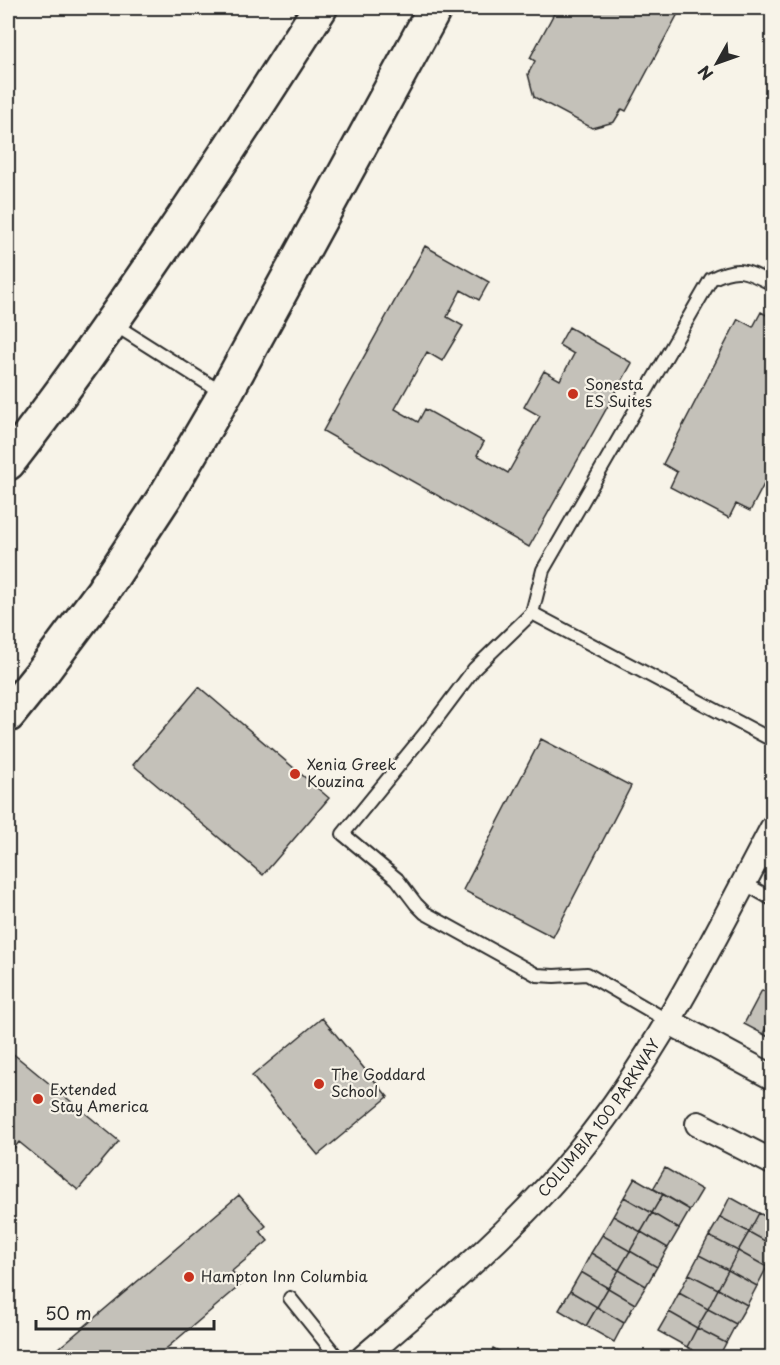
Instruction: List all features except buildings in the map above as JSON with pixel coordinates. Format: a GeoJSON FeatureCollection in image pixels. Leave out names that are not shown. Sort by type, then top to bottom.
{"type":"FeatureCollection","features":[{"type":"Feature","properties":{"kind":"highway"},"geometry":{"type":"LineString","coordinates":[[8,464],[112,323],[231,147],[320,8]]}},
{"type":"Feature","properties":{"kind":"highway"},"geometry":{"type":"LineString","coordinates":[[8,716],[103,591],[166,495],[225,394],[435,8]]}},
{"type":"Feature","properties":{"kind":"street","name":"COLUMBIA 100 PARKWAY"},"geometry":{"type":"LineString","coordinates":[[363,1358],[524,1214],[579,1151],[636,1073],[668,1021],[772,829]]}},
{"type":"Feature","properties":{"kind":"street"},"geometry":{"type":"LineString","coordinates":[[668,1021],[772,1077]]}},
{"type":"Feature","properties":{"kind":"street"},"geometry":{"type":"LineString","coordinates":[[698,1124],[772,1162]]}},
{"type":"Feature","properties":{"kind":"lane"},"geometry":{"type":"LineString","coordinates":[[668,1021],[587,974],[537,975],[425,913],[397,879],[343,834],[474,669],[532,613],[543,570],[711,279],[723,273],[739,270],[751,273],[772,284]]}},
{"type":"Feature","properties":{"kind":"lane"},"geometry":{"type":"LineString","coordinates":[[112,323],[225,394]]}},
{"type":"Feature","properties":{"kind":"lane"},"geometry":{"type":"LineString","coordinates":[[532,613],[772,740]]}},
{"type":"Feature","properties":{"kind":"lane"},"geometry":{"type":"LineString","coordinates":[[744,884],[772,899]]}},
{"type":"Feature","properties":{"kind":"lane"},"geometry":{"type":"LineString","coordinates":[[290,1298],[338,1358]]}},
{"type":"Feature","properties":{"kind":"place","name":"Sonesta ES Suites"},"geometry":{"type":"Point","coordinates":[573,394]}},
{"type":"Feature","properties":{"kind":"place","name":"Xenia Greek Kouzina"},"geometry":{"type":"Point","coordinates":[295,774]}},
{"type":"Feature","properties":{"kind":"place","name":"The Goddard School"},"geometry":{"type":"Point","coordinates":[319,1084]}},
{"type":"Feature","properties":{"kind":"place","name":"Extended Stay America"},"geometry":{"type":"Point","coordinates":[38,1099]}},
{"type":"Feature","properties":{"kind":"place","name":"Hampton Inn Columbia"},"geometry":{"type":"Point","coordinates":[189,1277]}}]}
